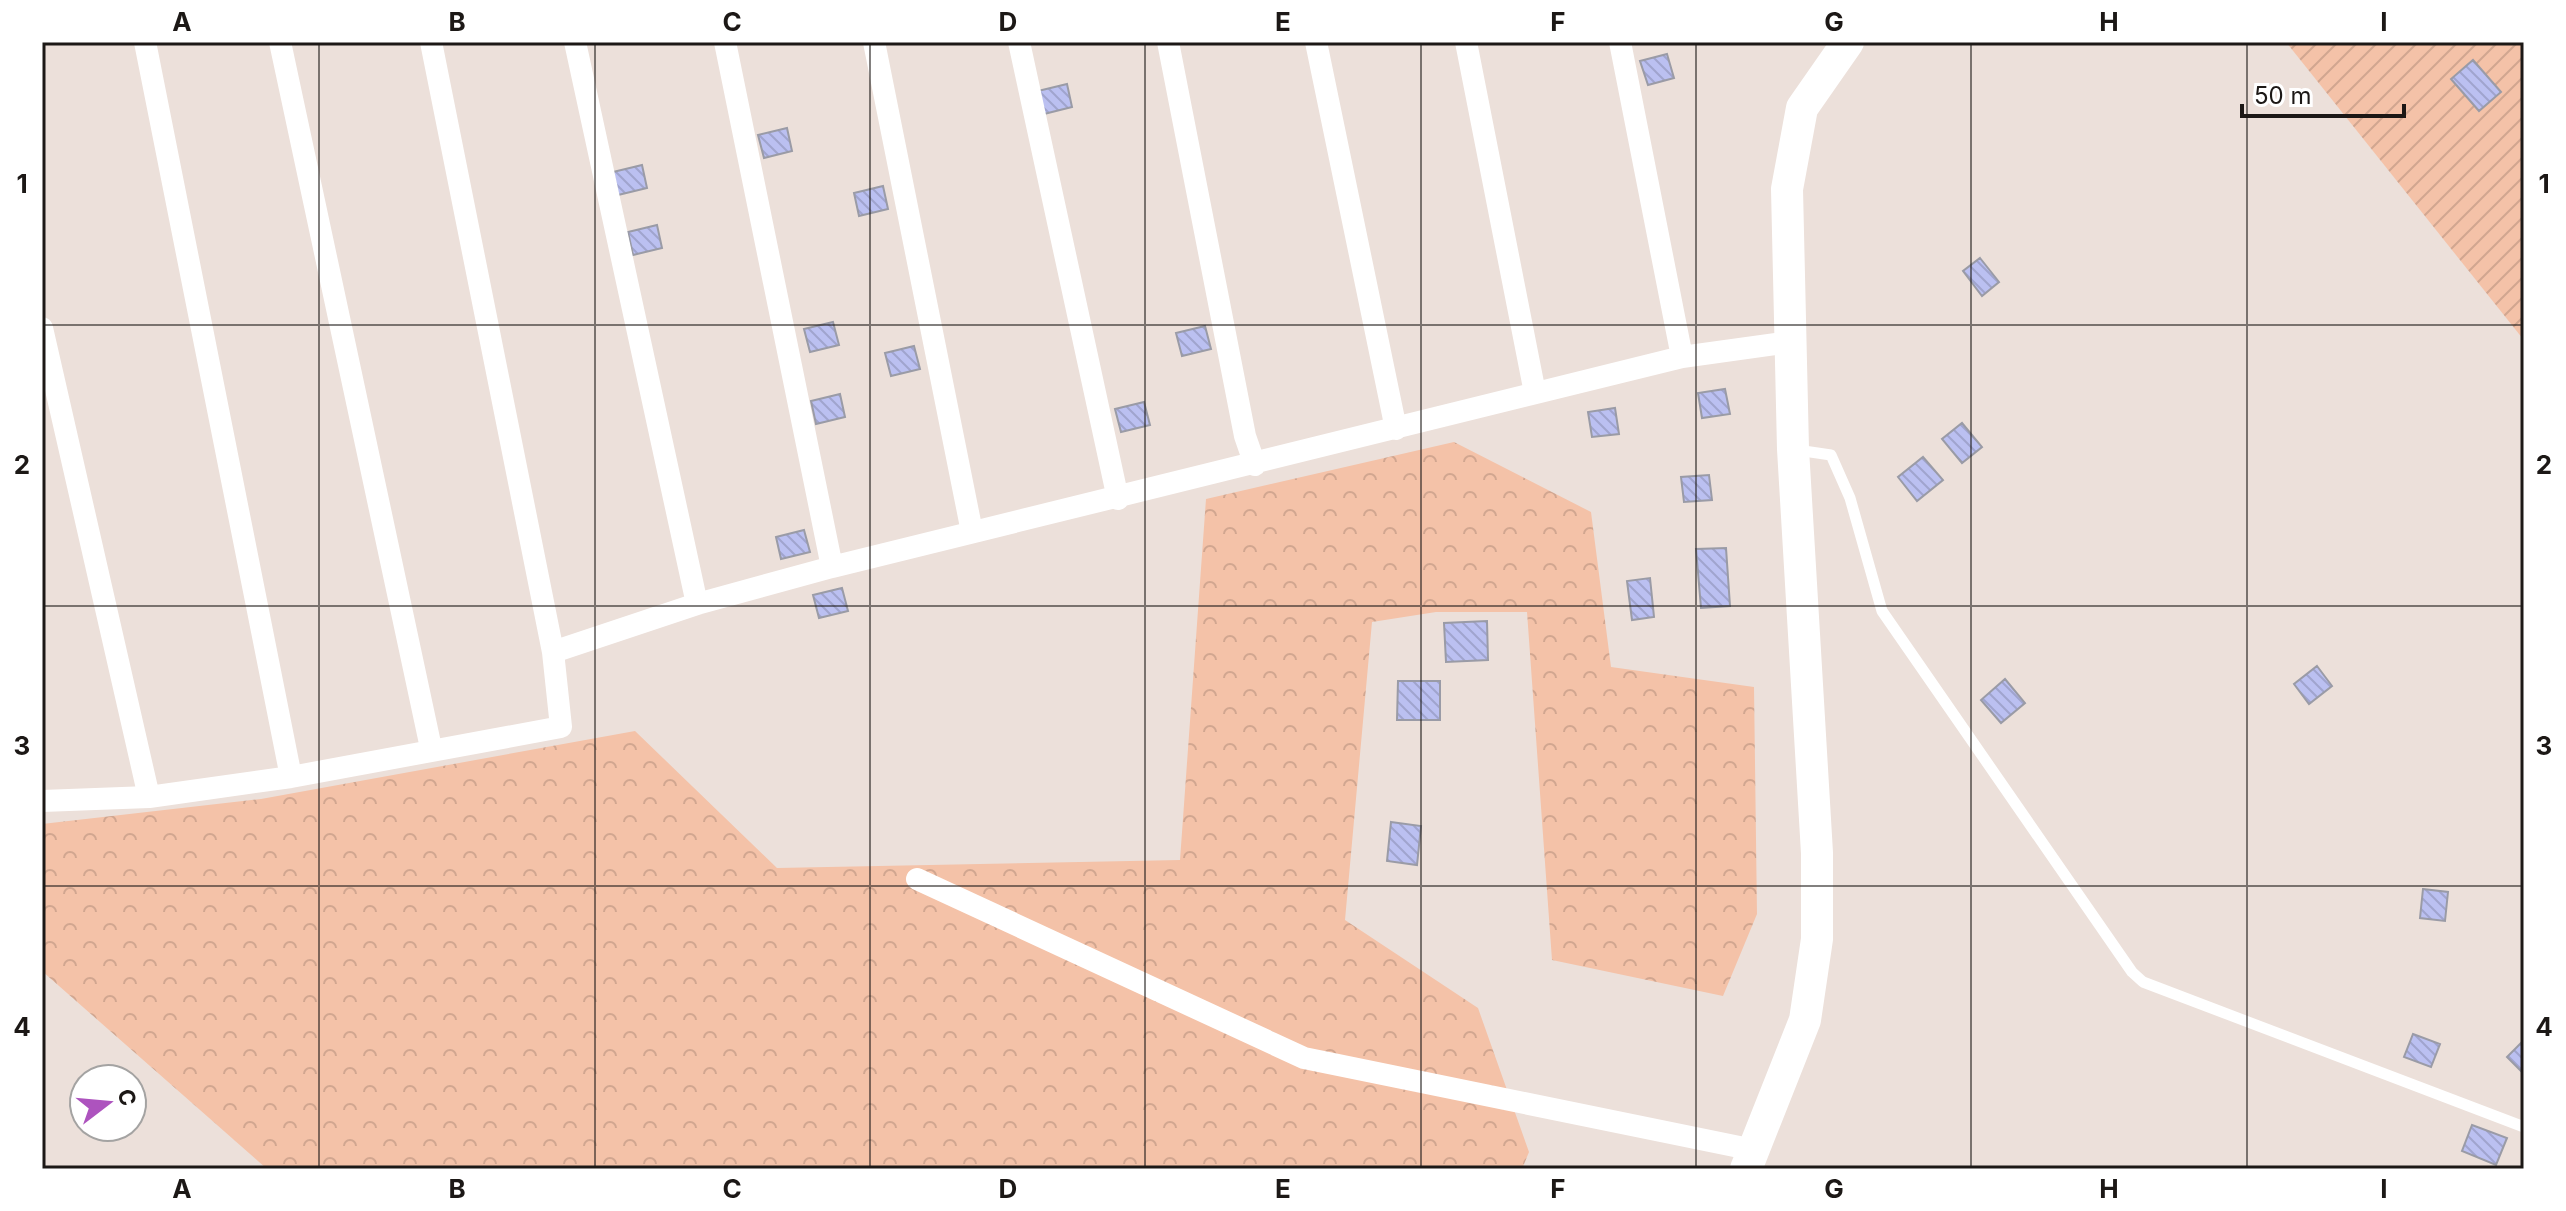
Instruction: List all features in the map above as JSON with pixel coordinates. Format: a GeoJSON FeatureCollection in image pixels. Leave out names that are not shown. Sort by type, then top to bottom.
{"type":"FeatureCollection","features":[{"type":"Feature","properties":{"kind":"main road"},"geometry":{"type":"LineString","coordinates":[[1750,1160],[1805,1020],[1817,939],[1817,853],[1793,449],[1787,189],[1791,154],[1802,108],[1848,42]]}},
{"type":"Feature","properties":{"kind":"street"},"geometry":{"type":"LineString","coordinates":[[145,42],[291,777]]}},
{"type":"Feature","properties":{"kind":"street"},"geometry":{"type":"LineString","coordinates":[[280,42],[431,748]]}},
{"type":"Feature","properties":{"kind":"street"},"geometry":{"type":"LineString","coordinates":[[42,801],[149,797],[291,777],[431,748],[561,727],[553,652],[431,42]]}},
{"type":"Feature","properties":{"kind":"street"},"geometry":{"type":"LineString","coordinates":[[575,42],[697,604]]}},
{"type":"Feature","properties":{"kind":"street"},"geometry":{"type":"LineString","coordinates":[[725,42],[832,567]]}},
{"type":"Feature","properties":{"kind":"street"},"geometry":{"type":"LineString","coordinates":[[874,42],[972,532]]}},
{"type":"Feature","properties":{"kind":"street"},"geometry":{"type":"LineString","coordinates":[[1019,42],[1118,499]]}},
{"type":"Feature","properties":{"kind":"street"},"geometry":{"type":"LineString","coordinates":[[1168,42],[1245,436],[1255,465]]}},
{"type":"Feature","properties":{"kind":"street"},"geometry":{"type":"LineString","coordinates":[[1316,42],[1396,429]]}},
{"type":"Feature","properties":{"kind":"street"},"geometry":{"type":"LineString","coordinates":[[1466,42],[1535,393]]}},
{"type":"Feature","properties":{"kind":"street"},"geometry":{"type":"LineString","coordinates":[[1620,42],[1682,357]]}},
{"type":"Feature","properties":{"kind":"street"},"geometry":{"type":"LineString","coordinates":[[42,328],[149,797]]}},
{"type":"Feature","properties":{"kind":"street"},"geometry":{"type":"LineString","coordinates":[[553,652],[697,604],[832,567],[1118,499],[1682,357],[1790,342]]}},
{"type":"Feature","properties":{"kind":"street"},"geometry":{"type":"LineString","coordinates":[[917,879],[1304,1058],[1750,1160]]}},
{"type":"Feature","properties":{"kind":"lane"},"geometry":{"type":"LineString","coordinates":[[1793,449],[1831,455],[1850,498],[1882,611],[2132,972],[2143,982],[2524,1127]]}},
{"type":"Feature","properties":{"kind":"green space"},"geometry":{"type":"Polygon","coordinates":[[[2286,42],[2524,42],[2524,340],[2523,339],[2286,42]]]}},
{"type":"Feature","properties":{"kind":"green space"},"geometry":{"type":"Polygon","coordinates":[[[1454,442],[1591,512],[1611,667],[1754,687],[1757,914],[1723,996],[1552,960],[1527,612],[1436,612],[1372,622],[1345,920],[1478,1008],[1529,1152],[1522,1169],[267,1169],[42,971],[42,824],[261,799],[635,731],[777,868],[1180,860],[1206,499],[1454,442]]]}},
{"type":"Feature","properties":{"kind":"building"},"geometry":{"type":"Polygon","coordinates":[[[1667,54],[1674,78],[1648,85],[1640,61],[1667,54]]]}},
{"type":"Feature","properties":{"kind":"building"},"geometry":{"type":"Polygon","coordinates":[[[2473,60],[2501,92],[2479,111],[2451,79],[2473,60]]]}},
{"type":"Feature","properties":{"kind":"building"},"geometry":{"type":"Polygon","coordinates":[[[1067,84],[1072,107],[1044,114],[1038,91],[1067,84]]]}},
{"type":"Feature","properties":{"kind":"building"},"geometry":{"type":"Polygon","coordinates":[[[787,128],[792,151],[764,158],[758,135],[787,128]]]}},
{"type":"Feature","properties":{"kind":"building"},"geometry":{"type":"Polygon","coordinates":[[[642,165],[647,188],[618,195],[613,172],[642,165]]]}},
{"type":"Feature","properties":{"kind":"building"},"geometry":{"type":"Polygon","coordinates":[[[883,186],[888,209],[859,216],[854,193],[883,186]]]}},
{"type":"Feature","properties":{"kind":"building"},"geometry":{"type":"Polygon","coordinates":[[[657,225],[662,248],[633,255],[628,232],[657,225]]]}},
{"type":"Feature","properties":{"kind":"building"},"geometry":{"type":"Polygon","coordinates":[[[1980,258],[1999,282],[1982,296],[1963,271],[1980,258]]]}},
{"type":"Feature","properties":{"kind":"building"},"geometry":{"type":"Polygon","coordinates":[[[833,322],[839,345],[810,352],[804,329],[833,322]]]}},
{"type":"Feature","properties":{"kind":"building"},"geometry":{"type":"Polygon","coordinates":[[[1205,326],[1211,349],[1182,356],[1176,333],[1205,326]]]}},
{"type":"Feature","properties":{"kind":"building"},"geometry":{"type":"Polygon","coordinates":[[[914,346],[920,369],[891,376],[885,353],[914,346]]]}},
{"type":"Feature","properties":{"kind":"building"},"geometry":{"type":"Polygon","coordinates":[[[1725,389],[1730,414],[1702,418],[1698,393],[1725,389]]]}},
{"type":"Feature","properties":{"kind":"building"},"geometry":{"type":"Polygon","coordinates":[[[840,394],[845,417],[816,424],[811,401],[840,394]]]}},
{"type":"Feature","properties":{"kind":"building"},"geometry":{"type":"Polygon","coordinates":[[[1144,402],[1150,425],[1121,432],[1115,409],[1144,402]]]}},
{"type":"Feature","properties":{"kind":"building"},"geometry":{"type":"Polygon","coordinates":[[[1615,408],[1619,434],[1592,437],[1588,412],[1615,408]]]}},
{"type":"Feature","properties":{"kind":"building"},"geometry":{"type":"Polygon","coordinates":[[[1962,423],[1982,447],[1962,463],[1942,439],[1962,423]]]}},
{"type":"Feature","properties":{"kind":"building"},"geometry":{"type":"Polygon","coordinates":[[[1923,457],[1943,480],[1917,501],[1898,477],[1923,457]]]}},
{"type":"Feature","properties":{"kind":"building"},"geometry":{"type":"Polygon","coordinates":[[[1709,475],[1712,500],[1684,502],[1681,477],[1709,475]]]}},
{"type":"Feature","properties":{"kind":"building"},"geometry":{"type":"Polygon","coordinates":[[[804,530],[810,552],[781,559],[776,537],[804,530]]]}},
{"type":"Feature","properties":{"kind":"building"},"geometry":{"type":"Polygon","coordinates":[[[1726,548],[1730,606],[1701,608],[1696,549],[1726,548]]]}},
{"type":"Feature","properties":{"kind":"building"},"geometry":{"type":"Polygon","coordinates":[[[1650,578],[1654,617],[1632,620],[1627,581],[1650,578]]]}},
{"type":"Feature","properties":{"kind":"building"},"geometry":{"type":"Polygon","coordinates":[[[842,588],[848,611],[819,618],[813,595],[842,588]]]}},
{"type":"Feature","properties":{"kind":"building"},"geometry":{"type":"Polygon","coordinates":[[[1487,621],[1488,660],[1446,662],[1444,623],[1487,621]]]}},
{"type":"Feature","properties":{"kind":"building"},"geometry":{"type":"Polygon","coordinates":[[[2317,666],[2332,686],[2309,704],[2294,684],[2317,666]]]}},
{"type":"Feature","properties":{"kind":"building"},"geometry":{"type":"Polygon","coordinates":[[[2005,679],[2025,703],[2001,723],[1981,700],[2005,679]]]}},
{"type":"Feature","properties":{"kind":"building"},"geometry":{"type":"Polygon","coordinates":[[[1398,681],[1440,681],[1440,720],[1397,720],[1398,681]]]}},
{"type":"Feature","properties":{"kind":"building"},"geometry":{"type":"Polygon","coordinates":[[[1391,822],[1421,826],[1417,865],[1387,861],[1391,822]]]}},
{"type":"Feature","properties":{"kind":"building"},"geometry":{"type":"Polygon","coordinates":[[[2423,889],[2448,892],[2445,921],[2420,918],[2423,889]]]}},
{"type":"Feature","properties":{"kind":"building"},"geometry":{"type":"Polygon","coordinates":[[[2413,1034],[2440,1044],[2431,1067],[2404,1057],[2413,1034]]]}},
{"type":"Feature","properties":{"kind":"building"},"geometry":{"type":"Polygon","coordinates":[[[2524,1040],[2524,1074],[2507,1057],[2524,1040]]]}},
{"type":"Feature","properties":{"kind":"building"},"geometry":{"type":"Polygon","coordinates":[[[2472,1125],[2507,1138],[2496,1165],[2462,1151],[2472,1125]]]}}]}
